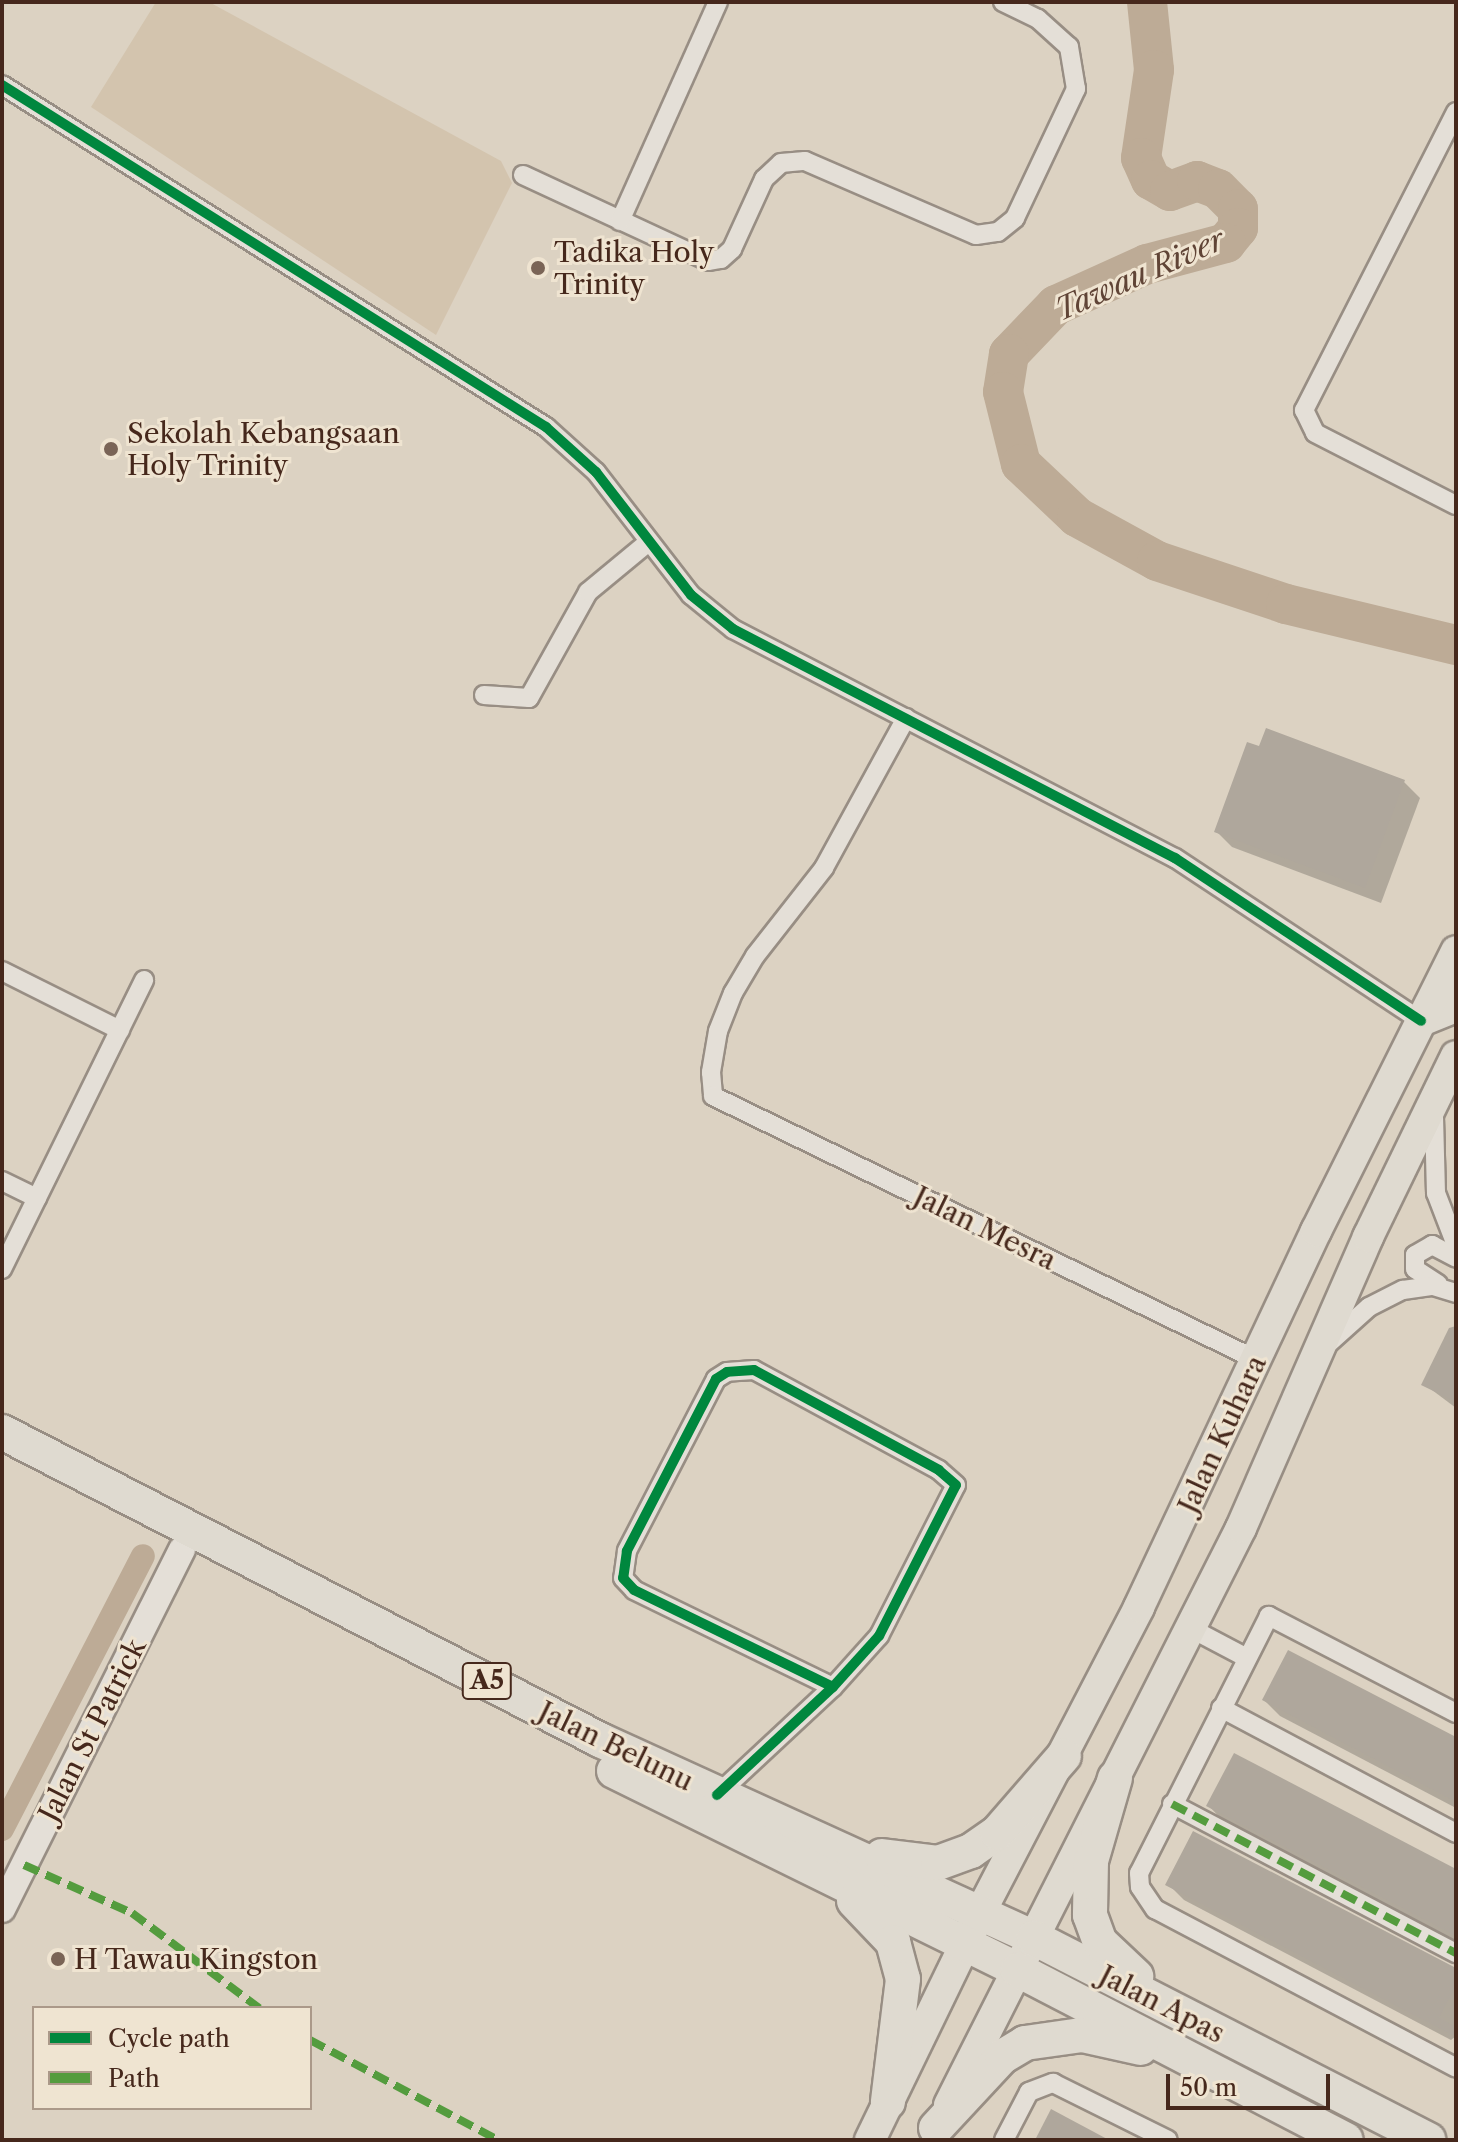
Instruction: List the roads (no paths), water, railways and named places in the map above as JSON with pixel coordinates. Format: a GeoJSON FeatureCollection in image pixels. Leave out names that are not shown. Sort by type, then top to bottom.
{"type":"FeatureCollection","features":[{"type":"Feature","properties":{"kind":"highway","name":"Jalan Belunu"},"geometry":{"type":"LineString","coordinates":[[2,1432],[717,1795],[964,1945]]}},
{"type":"Feature","properties":{"kind":"highway","name":"Jalan Belunu"},"geometry":{"type":"LineString","coordinates":[[2,1458],[182,1550],[820,1858],[980,1913]]}},
{"type":"Feature","properties":{"kind":"highway"},"geometry":{"type":"LineString","coordinates":[[820,1858],[938,1863],[971,1851],[997,1833],[1064,1756]]}},
{"type":"Feature","properties":{"kind":"highway"},"geometry":{"type":"LineString","coordinates":[[1115,1778],[1087,1889],[1100,1942],[1115,1961],[1219,2033]]}},
{"type":"Feature","properties":{"kind":"highway"},"geometry":{"type":"LineString","coordinates":[[820,1858],[893,1942],[903,1979],[903,2014],[888,2102]]}},
{"type":"Feature","properties":{"kind":"highway","name":"Jalan Apas"},"geometry":{"type":"LineString","coordinates":[[980,1913],[1428,2140]]}},
{"type":"Feature","properties":{"kind":"highway","name":"Jalan Apas"},"geometry":{"type":"LineString","coordinates":[[964,1945],[1346,2140]]}},
{"type":"Feature","properties":{"kind":"highway"},"geometry":{"type":"LineString","coordinates":[[933,2134],[1002,2057],[1025,2043],[1054,2036],[1107,2039],[1203,2066]]}},
{"type":"Feature","properties":{"kind":"main road","name":"Jalan Kuhara"},"geometry":{"type":"LineString","coordinates":[[964,1945],[1064,1756],[1456,951]]}},
{"type":"Feature","properties":{"kind":"main road"},"geometry":{"type":"LineString","coordinates":[[1421,1021],[1451,1009],[1456,998]]}},
{"type":"Feature","properties":{"kind":"main road","name":"Jalan Kuhara"},"geometry":{"type":"LineString","coordinates":[[1018,1970],[1190,1628],[1456,1056]]}},
{"type":"Feature","properties":{"kind":"main road"},"geometry":{"type":"LineString","coordinates":[[870,2140],[964,1945]]}},
{"type":"Feature","properties":{"kind":"main road"},"geometry":{"type":"LineString","coordinates":[[933,2134],[1018,1970]]}},
{"type":"Feature","properties":{"kind":"street"},"geometry":{"type":"LineString","coordinates":[[620,221],[718,2]]}},
{"type":"Feature","properties":{"kind":"street"},"geometry":{"type":"LineString","coordinates":[[523,175],[708,261],[721,259],[732,249],[764,179],[781,163],[805,161],[976,235],[998,232],[1015,218],[1076,89],[1069,47],[1038,19],[1003,2]]}},
{"type":"Feature","properties":{"kind":"street"},"geometry":{"type":"LineString","coordinates":[[2,85],[546,427],[596,472],[646,544],[691,595],[733,629],[1175,858],[1421,1021]]}},
{"type":"Feature","properties":{"kind":"street"},"geometry":{"type":"LineString","coordinates":[[1456,112],[1304,410],[1315,433],[1456,505]]}},
{"type":"Feature","properties":{"kind":"street"},"geometry":{"type":"LineString","coordinates":[[484,695],[529,698],[588,592],[646,544]]}},
{"type":"Feature","properties":{"kind":"street","name":"Jalan Mesra"},"geometry":{"type":"LineString","coordinates":[[906,718],[824,868],[733,993],[718,1031],[713,1096],[1257,1360]]}},
{"type":"Feature","properties":{"kind":"street"},"geometry":{"type":"LineString","coordinates":[[2,971],[120,1030]]}},
{"type":"Feature","properties":{"kind":"street"},"geometry":{"type":"LineString","coordinates":[[2,1269],[144,980]]}},
{"type":"Feature","properties":{"kind":"street"},"geometry":{"type":"LineString","coordinates":[[1435,1098],[1431,1149],[1436,1193],[1456,1245]]}},
{"type":"Feature","properties":{"kind":"street"},"geometry":{"type":"LineString","coordinates":[[2,1181],[37,1198]]}},
{"type":"Feature","properties":{"kind":"street"},"geometry":{"type":"LineString","coordinates":[[1452,1291],[1421,1277],[1413,1262],[1432,1245],[1456,1258]]}},
{"type":"Feature","properties":{"kind":"street"},"geometry":{"type":"LineString","coordinates":[[1316,1358],[1345,1324],[1388,1296],[1422,1286],[1452,1291]]}},
{"type":"Feature","properties":{"kind":"street"},"geometry":{"type":"LineString","coordinates":[[717,1795],[833,1687],[879,1636],[956,1485],[939,1470],[754,1370],[727,1372],[716,1379],[627,1551],[623,1578],[634,1590],[833,1687]]}},
{"type":"Feature","properties":{"kind":"street","name":"Jalan St Patrick"},"geometry":{"type":"LineString","coordinates":[[2,1909],[182,1550]]}},
{"type":"Feature","properties":{"kind":"street"},"geometry":{"type":"LineString","coordinates":[[1456,1713],[1269,1616],[1139,1873],[1140,1887],[1155,1909],[1456,2068]]}},
{"type":"Feature","properties":{"kind":"street"},"geometry":{"type":"LineString","coordinates":[[1190,1628],[1247,1658]]}},
{"type":"Feature","properties":{"kind":"street"},"geometry":{"type":"LineString","coordinates":[[1221,1708],[1456,1833]]}},
{"type":"Feature","properties":{"kind":"street"},"geometry":{"type":"LineString","coordinates":[[1172,1804],[1456,1953]]}},
{"type":"Feature","properties":{"kind":"street"},"geometry":{"type":"LineString","coordinates":[[1004,2140],[1029,2092],[1042,2084],[1066,2086],[1168,2140]]}},
{"type":"Feature","properties":{"kind":"waterway","name":"Tawau River"},"geometry":{"type":"LineString","coordinates":[[1147,2],[1154,70],[1141,158],[1151,180],[1170,191],[1197,181],[1218,189],[1238,209],[1238,228],[1226,243],[1147,264],[1056,305],[1009,354],[1003,392],[1021,464],[1077,517],[1157,561],[1286,604],[1456,645]]}},
{"type":"Feature","properties":{"kind":"waterway"},"geometry":{"type":"LineString","coordinates":[[2,1829],[143,1556]]}},
{"type":"Feature","properties":{"kind":"place","name":"Tadika Holy Trinity"},"geometry":{"type":"Point","coordinates":[538,268]}},
{"type":"Feature","properties":{"kind":"place","name":"Sekolah Kebangsaan Holy Trinity"},"geometry":{"type":"Point","coordinates":[111,449]}},
{"type":"Feature","properties":{"kind":"place","name":"H Tawau Kingston"},"geometry":{"type":"Point","coordinates":[58,1959]}}]}
